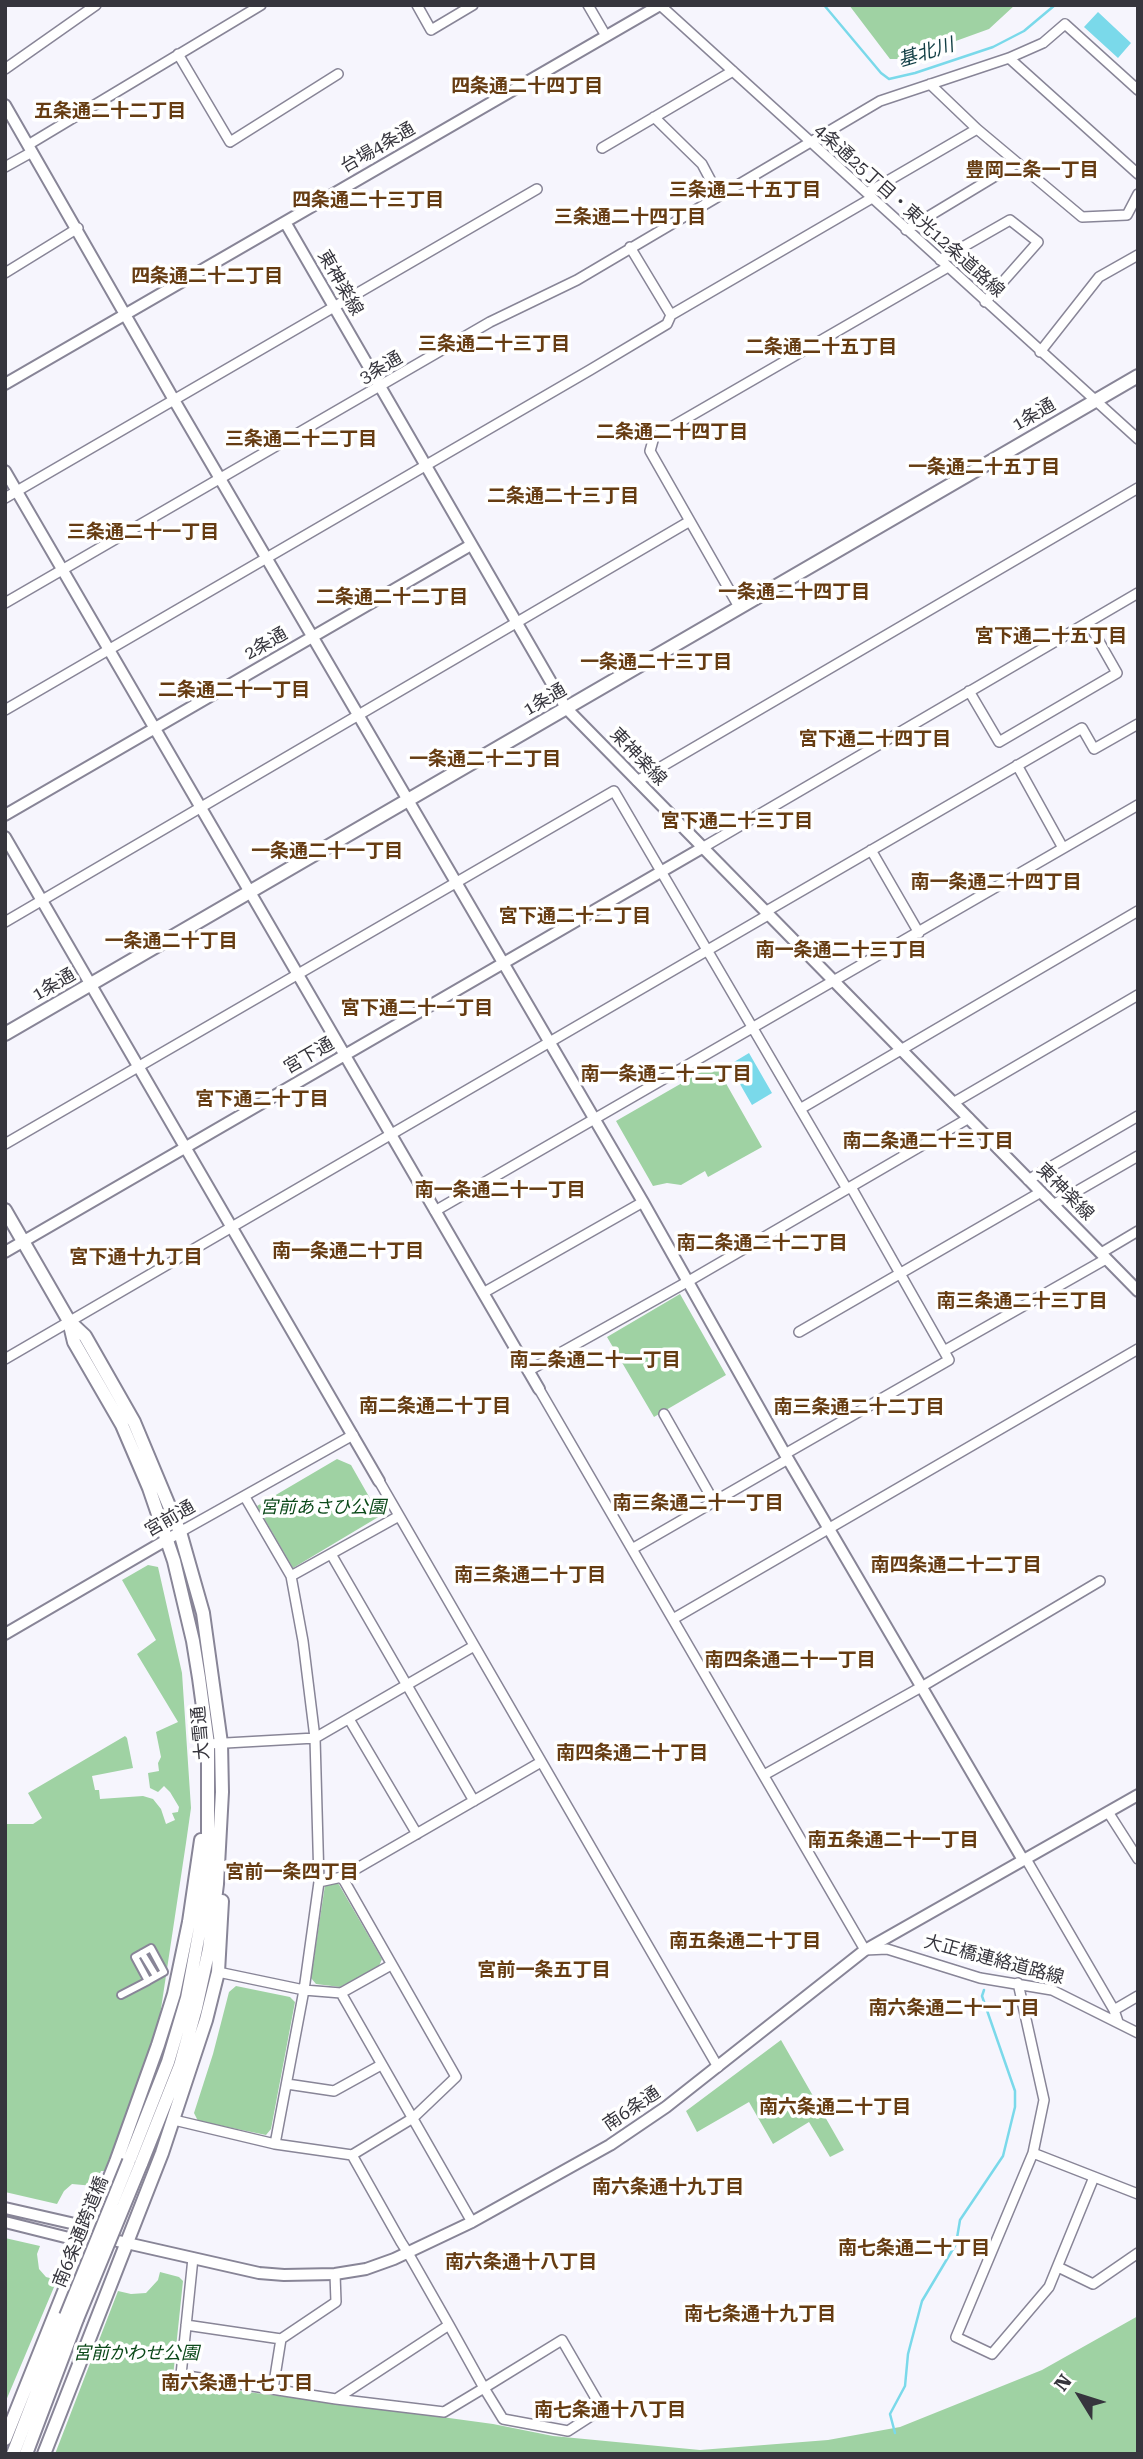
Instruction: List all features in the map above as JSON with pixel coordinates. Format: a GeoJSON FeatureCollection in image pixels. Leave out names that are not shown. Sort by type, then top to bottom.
{"type":"FeatureCollection","features":[{"type":"Feature","properties":{"kind":"main road","name":"1条通"},"geometry":{"type":"LineString","coordinates":[[5,1034],[1138,376]]}},
{"type":"Feature","properties":{"kind":"main road","name":"大雪通"},"geometry":{"type":"LineString","coordinates":[[5,1210],[69,1321],[85,1336],[134,1422],[180,1532],[203,1613],[214,1681],[208,1856],[200,1928],[187,1998],[168,2062],[129,2162]]}},
{"type":"Feature","properties":{"kind":"main road","name":"大雪通"},"geometry":{"type":"LineString","coordinates":[[69,1321],[74,1342],[122,1425],[168,1540],[193,1641],[222,1792],[209,1949],[196,2008],[180,2066],[129,2162]]}},
{"type":"Feature","properties":{"kind":"main road"},"geometry":{"type":"LineString","coordinates":[[44,2454],[174,2120],[206,2020],[218,1972],[223,1872],[222,1792]]}},
{"type":"Feature","properties":{"kind":"main road"},"geometry":{"type":"LineString","coordinates":[[129,2162],[117,2170],[139,2180],[153,2174]]}},
{"type":"Feature","properties":{"kind":"main road"},"geometry":{"type":"LineString","coordinates":[[5,2439],[87,2234],[129,2162]]}},
{"type":"Feature","properties":{"kind":"main road","name":"南6条通跨道橋"},"geometry":{"type":"LineString","coordinates":[[54,2363],[129,2162]]}},
{"type":"Feature","properties":{"kind":"main road"},"geometry":{"type":"LineString","coordinates":[[13,2454],[54,2363]]}},
{"type":"Feature","properties":{"kind":"main road"},"geometry":{"type":"LineString","coordinates":[[26,2454],[54,2363]]}},
{"type":"Feature","properties":{"kind":"street"},"geometry":{"type":"LineString","coordinates":[[5,69],[96,5]]}},
{"type":"Feature","properties":{"kind":"street"},"geometry":{"type":"LineString","coordinates":[[5,167],[30,148],[178,54],[261,5]]}},
{"type":"Feature","properties":{"kind":"street"},"geometry":{"type":"LineString","coordinates":[[417,5],[431,30],[473,5]]}},
{"type":"Feature","properties":{"kind":"street"},"geometry":{"type":"LineString","coordinates":[[588,5],[606,36]]}},
{"type":"Feature","properties":{"kind":"street","name":"台場4条通"},"geometry":{"type":"LineString","coordinates":[[5,384],[660,5]]}},
{"type":"Feature","properties":{"kind":"street","name":"4条通25丁目・東光12条道路線"},"geometry":{"type":"LineString","coordinates":[[660,5],[1138,439]]}},
{"type":"Feature","properties":{"kind":"street","name":"3条通"},"geometry":{"type":"LineString","coordinates":[[5,603],[490,322],[576,280],[880,101],[1009,58],[1043,43],[1065,24],[1138,90]]}},
{"type":"Feature","properties":{"kind":"street"},"geometry":{"type":"LineString","coordinates":[[178,54],[230,142],[338,74]]}},
{"type":"Feature","properties":{"kind":"street"},"geometry":{"type":"LineString","coordinates":[[1009,58],[1138,174]]}},
{"type":"Feature","properties":{"kind":"street"},"geometry":{"type":"LineString","coordinates":[[602,148],[733,71]]}},
{"type":"Feature","properties":{"kind":"street"},"geometry":{"type":"LineString","coordinates":[[930,83],[977,130],[1082,217],[1127,215],[1138,194]]}},
{"type":"Feature","properties":{"kind":"street"},"geometry":{"type":"LineString","coordinates":[[5,105],[174,400],[550,1041],[787,1456],[1114,2010],[1118,2022]]}},
{"type":"Feature","properties":{"kind":"street"},"geometry":{"type":"LineString","coordinates":[[654,117],[702,164],[719,196]]}},
{"type":"Feature","properties":{"kind":"street"},"geometry":{"type":"LineString","coordinates":[[5,710],[667,324],[671,315],[977,130]]}},
{"type":"Feature","properties":{"kind":"street"},"geometry":{"type":"LineString","coordinates":[[906,229],[1017,163]]}},
{"type":"Feature","properties":{"kind":"street"},"geometry":{"type":"LineString","coordinates":[[5,498],[537,189]]}},
{"type":"Feature","properties":{"kind":"street"},"geometry":{"type":"LineString","coordinates":[[739,607],[650,451],[654,438],[944,264],[1010,220],[1038,242],[985,302]]}},
{"type":"Feature","properties":{"kind":"street","name":"東神楽線"},"geometry":{"type":"LineString","coordinates":[[285,222],[566,708],[1138,1291]]}},
{"type":"Feature","properties":{"kind":"street"},"geometry":{"type":"LineString","coordinates":[[5,272],[78,229]]}},
{"type":"Feature","properties":{"kind":"street"},"geometry":{"type":"LineString","coordinates":[[630,247],[671,315]]}},
{"type":"Feature","properties":{"kind":"street"},"geometry":{"type":"LineString","coordinates":[[1040,352],[1099,277],[1138,255]]}},
{"type":"Feature","properties":{"kind":"street"},"geometry":{"type":"LineString","coordinates":[[5,471],[865,1950]]}},
{"type":"Feature","properties":{"kind":"street"},"geometry":{"type":"LineString","coordinates":[[637,781],[1138,488]]}},
{"type":"Feature","properties":{"kind":"street"},"geometry":{"type":"LineString","coordinates":[[5,922],[690,521]]}},
{"type":"Feature","properties":{"kind":"street","name":"2条通"},"geometry":{"type":"LineString","coordinates":[[5,815],[471,545]]}},
{"type":"Feature","properties":{"kind":"street"},"geometry":{"type":"LineString","coordinates":[[702,848],[1138,593]]}},
{"type":"Feature","properties":{"kind":"street"},"geometry":{"type":"LineString","coordinates":[[969,691],[999,741],[1022,728],[1116,673],[1088,622]]}},
{"type":"Feature","properties":{"kind":"street"},"geometry":{"type":"LineString","coordinates":[[5,1359],[550,1041],[708,952],[871,850],[1082,728],[1094,749],[1138,724]]}},
{"type":"Feature","properties":{"kind":"street"},"geometry":{"type":"LineString","coordinates":[[1017,765],[1063,848]]}},
{"type":"Feature","properties":{"kind":"street"},"geometry":{"type":"LineString","coordinates":[[5,1144],[614,792],[950,1360],[632,1549]]}},
{"type":"Feature","properties":{"kind":"street"},"geometry":{"type":"LineString","coordinates":[[435,1211],[1138,806]]}},
{"type":"Feature","properties":{"kind":"street"},"geometry":{"type":"LineString","coordinates":[[5,837],[718,2067]]}},
{"type":"Feature","properties":{"kind":"street","name":"宮下通"},"geometry":{"type":"LineString","coordinates":[[5,1252],[702,848]]}},
{"type":"Feature","properties":{"kind":"street"},"geometry":{"type":"LineString","coordinates":[[871,850],[919,933]]}},
{"type":"Feature","properties":{"kind":"street"},"geometry":{"type":"LineString","coordinates":[[800,1109],[1138,911]]}},
{"type":"Feature","properties":{"kind":"street"},"geometry":{"type":"LineString","coordinates":[[953,1103],[1138,995]]}},
{"type":"Feature","properties":{"kind":"street"},"geometry":{"type":"LineString","coordinates":[[1028,1180],[1138,1116]]}},
{"type":"Feature","properties":{"kind":"street"},"geometry":{"type":"LineString","coordinates":[[528,1371],[687,1282],[968,1118]]}},
{"type":"Feature","properties":{"kind":"street"},"geometry":{"type":"LineString","coordinates":[[1054,1205],[1138,1156]]}},
{"type":"Feature","properties":{"kind":"street"},"geometry":{"type":"LineString","coordinates":[[799,1332],[1041,1192]]}},
{"type":"Feature","properties":{"kind":"street"},"geometry":{"type":"LineString","coordinates":[[483,1293],[643,1202]]}},
{"type":"Feature","properties":{"kind":"street"},"geometry":{"type":"LineString","coordinates":[[944,1351],[1103,1256],[1138,1231]]}},
{"type":"Feature","properties":{"kind":"street"},"geometry":{"type":"LineString","coordinates":[[673,1619],[1138,1349]]}},
{"type":"Feature","properties":{"kind":"street"},"geometry":{"type":"LineString","coordinates":[[664,1414],[714,1502]]}},
{"type":"Feature","properties":{"kind":"street","name":"宮前通"},"geometry":{"type":"LineString","coordinates":[[5,1634],[353,1435]]}},
{"type":"Feature","properties":{"kind":"street"},"geometry":{"type":"LineString","coordinates":[[245,1497],[291,1576],[303,1641],[315,1738],[318,1882],[304,1990],[275,2144]]}},
{"type":"Feature","properties":{"kind":"street"},"geometry":{"type":"LineString","coordinates":[[291,1576],[399,1516]]}},
{"type":"Feature","properties":{"kind":"street"},"geometry":{"type":"LineString","coordinates":[[331,1554],[474,1801]]}},
{"type":"Feature","properties":{"kind":"street"},"geometry":{"type":"LineString","coordinates":[[764,1775],[923,1686],[1100,1581]]}},
{"type":"Feature","properties":{"kind":"street"},"geometry":{"type":"LineString","coordinates":[[212,1748],[315,1738],[474,1646]]}},
{"type":"Feature","properties":{"kind":"street"},"geometry":{"type":"LineString","coordinates":[[349,1719],[417,1834]]}},
{"type":"Feature","properties":{"kind":"street"},"geometry":{"type":"LineString","coordinates":[[318,1882],[342,1877],[541,1762]]}},
{"type":"Feature","properties":{"kind":"street","name":"南6条通"},"geometry":{"type":"LineString","coordinates":[[5,2222],[69,2238],[87,2234],[126,2241],[259,2273],[284,2276],[335,2274],[366,2269],[408,2253],[472,2222],[610,2145],[666,2108],[865,1950],[1138,1795]]}},
{"type":"Feature","properties":{"kind":"street"},"geometry":{"type":"LineString","coordinates":[[1108,1812],[1138,1859]]}},
{"type":"Feature","properties":{"kind":"street"},"geometry":{"type":"LineString","coordinates":[[174,2120],[275,2144],[352,2155],[413,2118],[456,2077],[342,1877]]}},
{"type":"Feature","properties":{"kind":"street"},"geometry":{"type":"LineString","coordinates":[[121,1995],[148,1981],[164,1972],[151,1948],[135,1957],[148,1981]]}},
{"type":"Feature","properties":{"kind":"street","name":"大正橋連絡道路線"},"geometry":{"type":"LineString","coordinates":[[865,1950],[887,1950],[980,1978],[1052,1990],[1138,2032]]}},
{"type":"Feature","properties":{"kind":"street"},"geometry":{"type":"LineString","coordinates":[[142,1953],[156,1976]]}},
{"type":"Feature","properties":{"kind":"street"},"geometry":{"type":"LineString","coordinates":[[140,1966],[156,1958]]}},
{"type":"Feature","properties":{"kind":"street"},"geometry":{"type":"LineString","coordinates":[[218,1972],[304,1990],[341,1993],[391,1965]]}},
{"type":"Feature","properties":{"kind":"street"},"geometry":{"type":"LineString","coordinates":[[1018,1983],[1044,2100],[1033,2153],[956,2337],[992,2354],[1049,2287],[1094,2177]]}},
{"type":"Feature","properties":{"kind":"street"},"geometry":{"type":"LineString","coordinates":[[341,1993],[472,2222]]}},
{"type":"Feature","properties":{"kind":"street"},"geometry":{"type":"LineString","coordinates":[[1114,2010],[1138,1996]]}},
{"type":"Feature","properties":{"kind":"street"},"geometry":{"type":"LineString","coordinates":[[287,2084],[334,2091],[381,2065]]}},
{"type":"Feature","properties":{"kind":"street"},"geometry":{"type":"LineString","coordinates":[[1033,2153],[1138,2194]]}},
{"type":"Feature","properties":{"kind":"street"},"geometry":{"type":"LineString","coordinates":[[193,2258],[181,2375],[336,2399],[444,2412],[485,2388],[562,2340],[602,2409],[568,2431],[503,2419],[485,2388],[352,2155]]}},
{"type":"Feature","properties":{"kind":"street","name":"南6条通"},"geometry":{"type":"LineString","coordinates":[[5,2208],[75,2224],[87,2234]]}},
{"type":"Feature","properties":{"kind":"street"},"geometry":{"type":"LineString","coordinates":[[1058,2267],[1093,2284],[1138,2253]]}},
{"type":"Feature","properties":{"kind":"street"},"geometry":{"type":"LineString","coordinates":[[186,2325],[281,2339],[336,2302],[335,2274]]}},
{"type":"Feature","properties":{"kind":"street"},"geometry":{"type":"LineString","coordinates":[[336,2399],[449,2325]]}},
{"type":"Feature","properties":{"kind":"street"},"geometry":{"type":"LineString","coordinates":[[273,2389],[281,2339]]}},
{"type":"Feature","properties":{"kind":"green space"},"geometry":{"type":"Polygon","coordinates":[[[849,5],[1015,5],[989,29],[906,59],[890,59],[849,5]]]}},
{"type":"Feature","properties":{"kind":"green space"},"geometry":{"type":"Polygon","coordinates":[[[715,1064],[762,1147],[708,1177],[705,1171],[681,1185],[667,1183],[653,1186],[616,1121],[715,1064]]]}},
{"type":"Feature","properties":{"kind":"green space"},"geometry":{"type":"Polygon","coordinates":[[[680,1294],[726,1375],[654,1417],[607,1337],[680,1294]]]}},
{"type":"Feature","properties":{"kind":"green space","name":"宮前あさひ公園"},"geometry":{"type":"Polygon","coordinates":[[[337,1459],[351,1465],[380,1516],[293,1568],[257,1506],[337,1459]]]}},
{"type":"Feature","properties":{"kind":"green space"},"geometry":{"type":"Polygon","coordinates":[[[148,1565],[158,1567],[182,1673],[191,1808],[159,2022],[137,2090],[105,2171],[101,2171],[94,2186],[72,2184],[64,2191],[57,2204],[5,2192],[5,1824],[33,1824],[42,1818],[28,1793],[125,1736],[133,1768],[92,1776],[100,1799],[143,1796],[153,1799],[161,1809],[166,1824],[175,1820],[172,1813],[178,1812],[179,1807],[164,1786],[158,1792],[150,1788],[148,1773],[159,1771],[158,1763],[161,1757],[156,1732],[178,1722],[137,1654],[156,1640],[122,1580],[148,1565]]]}},
{"type":"Feature","properties":{"kind":"green space"},"geometry":{"type":"Polygon","coordinates":[[[338,1883],[382,1959],[379,1966],[340,1987],[316,1984],[311,1978],[325,1885],[338,1883]]]}},
{"type":"Feature","properties":{"kind":"green space"},"geometry":{"type":"Polygon","coordinates":[[[236,1986],[290,1997],[295,2002],[271,2129],[266,2135],[198,2121],[194,2113],[229,1992],[236,1986]]]}},
{"type":"Feature","properties":{"kind":"green space"},"geometry":{"type":"Polygon","coordinates":[[[781,2040],[844,2150],[830,2157],[809,2122],[773,2144],[749,2102],[697,2132],[686,2111],[781,2040]]]}},
{"type":"Feature","properties":{"kind":"green space"},"geometry":{"type":"Polygon","coordinates":[[[5,2238],[40,2246],[37,2254],[39,2269],[46,2277],[57,2280],[5,2403],[5,2238]]]}},
{"type":"Feature","properties":{"kind":"green space","name":"宮前かわせ公園"},"geometry":{"type":"Polygon","coordinates":[[[160,2272],[179,2277],[183,2281],[172,2386],[184,2384],[383,2409],[493,2424],[553,2436],[700,2450],[828,2440],[900,2427],[1042,2370],[1138,2316],[1138,2454],[55,2454],[118,2291],[146,2293],[158,2280],[160,2272]]]}},
{"type":"Feature","properties":{"kind":"water"},"geometry":{"type":"Polygon","coordinates":[[[1098,12],[1131,43],[1118,58],[1084,27],[1098,12]]]}},
{"type":"Feature","properties":{"kind":"water"},"geometry":{"type":"Polygon","coordinates":[[[749,1053],[772,1093],[752,1105],[729,1065],[749,1053]]]}},
{"type":"Feature","properties":{"kind":"waterway","name":"基北川"},"geometry":{"type":"LineString","coordinates":[[824,5],[889,79],[993,47],[1024,31],[1055,5]]}},
{"type":"Feature","properties":{"kind":"waterway"},"geometry":{"type":"LineString","coordinates":[[895,2433],[890,2414],[905,2386],[908,2354],[922,2301],[956,2244],[960,2220],[1003,2156],[1015,2107],[1015,2091],[982,1996],[984,1990]]}},
{"type":"Feature","properties":{"kind":"district","name":"四条通二十四丁目"},"geometry":{"type":"Point","coordinates":[527,86]}},
{"type":"Feature","properties":{"kind":"district","name":"五条通二十二丁目"},"geometry":{"type":"Point","coordinates":[110,111]}},
{"type":"Feature","properties":{"kind":"district","name":"豊岡二条一丁目"},"geometry":{"type":"Point","coordinates":[1032,170]}},
{"type":"Feature","properties":{"kind":"district","name":"三条通二十五丁目"},"geometry":{"type":"Point","coordinates":[745,190]}},
{"type":"Feature","properties":{"kind":"district","name":"四条通二十三丁目"},"geometry":{"type":"Point","coordinates":[368,200]}},
{"type":"Feature","properties":{"kind":"district","name":"三条通二十四丁目"},"geometry":{"type":"Point","coordinates":[630,217]}},
{"type":"Feature","properties":{"kind":"district","name":"四条通二十二丁目"},"geometry":{"type":"Point","coordinates":[207,276]}},
{"type":"Feature","properties":{"kind":"district","name":"三条通二十三丁目"},"geometry":{"type":"Point","coordinates":[494,344]}},
{"type":"Feature","properties":{"kind":"district","name":"二条通二十五丁目"},"geometry":{"type":"Point","coordinates":[821,347]}},
{"type":"Feature","properties":{"kind":"district","name":"二条通二十四丁目"},"geometry":{"type":"Point","coordinates":[672,432]}},
{"type":"Feature","properties":{"kind":"district","name":"三条通二十二丁目"},"geometry":{"type":"Point","coordinates":[301,439]}},
{"type":"Feature","properties":{"kind":"district","name":"一条通二十五丁目"},"geometry":{"type":"Point","coordinates":[984,467]}},
{"type":"Feature","properties":{"kind":"district","name":"二条通二十三丁目"},"geometry":{"type":"Point","coordinates":[563,496]}},
{"type":"Feature","properties":{"kind":"district","name":"三条通二十一丁目"},"geometry":{"type":"Point","coordinates":[143,532]}},
{"type":"Feature","properties":{"kind":"district","name":"一条通二十四丁目"},"geometry":{"type":"Point","coordinates":[794,592]}},
{"type":"Feature","properties":{"kind":"district","name":"二条通二十二丁目"},"geometry":{"type":"Point","coordinates":[392,597]}},
{"type":"Feature","properties":{"kind":"district","name":"宮下通二十五丁目"},"geometry":{"type":"Point","coordinates":[1051,636]}},
{"type":"Feature","properties":{"kind":"district","name":"一条通二十三丁目"},"geometry":{"type":"Point","coordinates":[656,662]}},
{"type":"Feature","properties":{"kind":"district","name":"二条通二十一丁目"},"geometry":{"type":"Point","coordinates":[234,690]}},
{"type":"Feature","properties":{"kind":"district","name":"宮下通二十四丁目"},"geometry":{"type":"Point","coordinates":[875,739]}},
{"type":"Feature","properties":{"kind":"district","name":"一条通二十二丁目"},"geometry":{"type":"Point","coordinates":[485,759]}},
{"type":"Feature","properties":{"kind":"district","name":"宮下通二十三丁目"},"geometry":{"type":"Point","coordinates":[737,821]}},
{"type":"Feature","properties":{"kind":"district","name":"一条通二十一丁目"},"geometry":{"type":"Point","coordinates":[327,851]}},
{"type":"Feature","properties":{"kind":"district","name":"南一条通二十四丁目"},"geometry":{"type":"Point","coordinates":[996,882]}},
{"type":"Feature","properties":{"kind":"district","name":"宮下通二十二丁目"},"geometry":{"type":"Point","coordinates":[575,916]}},
{"type":"Feature","properties":{"kind":"district","name":"一条通二十丁目"},"geometry":{"type":"Point","coordinates":[171,941]}},
{"type":"Feature","properties":{"kind":"district","name":"南一条通二十三丁目"},"geometry":{"type":"Point","coordinates":[841,950]}},
{"type":"Feature","properties":{"kind":"district","name":"宮下通二十一丁目"},"geometry":{"type":"Point","coordinates":[417,1008]}},
{"type":"Feature","properties":{"kind":"district","name":"南一条通二十二丁目"},"geometry":{"type":"Point","coordinates":[666,1074]}},
{"type":"Feature","properties":{"kind":"district","name":"宮下通二十丁目"},"geometry":{"type":"Point","coordinates":[262,1099]}},
{"type":"Feature","properties":{"kind":"district","name":"南二条通二十三丁目"},"geometry":{"type":"Point","coordinates":[928,1141]}},
{"type":"Feature","properties":{"kind":"district","name":"南一条通二十一丁目"},"geometry":{"type":"Point","coordinates":[500,1190]}},
{"type":"Feature","properties":{"kind":"district","name":"南二条通二十二丁目"},"geometry":{"type":"Point","coordinates":[762,1243]}},
{"type":"Feature","properties":{"kind":"district","name":"南一条通二十丁目"},"geometry":{"type":"Point","coordinates":[348,1251]}},
{"type":"Feature","properties":{"kind":"district","name":"宮下通十九丁目"},"geometry":{"type":"Point","coordinates":[136,1257]}},
{"type":"Feature","properties":{"kind":"district","name":"南三条通二十三丁目"},"geometry":{"type":"Point","coordinates":[1022,1301]}},
{"type":"Feature","properties":{"kind":"district","name":"南二条通二十一丁目"},"geometry":{"type":"Point","coordinates":[595,1360]}},
{"type":"Feature","properties":{"kind":"district","name":"南二条通二十丁目"},"geometry":{"type":"Point","coordinates":[435,1406]}},
{"type":"Feature","properties":{"kind":"district","name":"南三条通二十二丁目"},"geometry":{"type":"Point","coordinates":[859,1407]}},
{"type":"Feature","properties":{"kind":"district","name":"南三条通二十一丁目"},"geometry":{"type":"Point","coordinates":[698,1503]}},
{"type":"Feature","properties":{"kind":"district","name":"南四条通二十二丁目"},"geometry":{"type":"Point","coordinates":[956,1565]}},
{"type":"Feature","properties":{"kind":"district","name":"南三条通二十丁目"},"geometry":{"type":"Point","coordinates":[530,1575]}},
{"type":"Feature","properties":{"kind":"district","name":"南四条通二十一丁目"},"geometry":{"type":"Point","coordinates":[790,1660]}},
{"type":"Feature","properties":{"kind":"district","name":"南四条通二十丁目"},"geometry":{"type":"Point","coordinates":[632,1753]}},
{"type":"Feature","properties":{"kind":"district","name":"南五条通二十一丁目"},"geometry":{"type":"Point","coordinates":[893,1840]}},
{"type":"Feature","properties":{"kind":"district","name":"宮前一条四丁目"},"geometry":{"type":"Point","coordinates":[292,1872]}},
{"type":"Feature","properties":{"kind":"district","name":"南五条通二十丁目"},"geometry":{"type":"Point","coordinates":[745,1941]}},
{"type":"Feature","properties":{"kind":"district","name":"宮前一条五丁目"},"geometry":{"type":"Point","coordinates":[544,1970]}},
{"type":"Feature","properties":{"kind":"district","name":"南六条通二十一丁目"},"geometry":{"type":"Point","coordinates":[954,2008]}},
{"type":"Feature","properties":{"kind":"district","name":"南六条通二十丁目"},"geometry":{"type":"Point","coordinates":[835,2107]}},
{"type":"Feature","properties":{"kind":"district","name":"南六条通十九丁目"},"geometry":{"type":"Point","coordinates":[668,2187]}},
{"type":"Feature","properties":{"kind":"district","name":"南七条通二十丁目"},"geometry":{"type":"Point","coordinates":[914,2248]}},
{"type":"Feature","properties":{"kind":"district","name":"南六条通十八丁目"},"geometry":{"type":"Point","coordinates":[521,2262]}},
{"type":"Feature","properties":{"kind":"district","name":"南七条通十九丁目"},"geometry":{"type":"Point","coordinates":[760,2314]}},
{"type":"Feature","properties":{"kind":"district","name":"南六条通十七丁目"},"geometry":{"type":"Point","coordinates":[237,2383]}},
{"type":"Feature","properties":{"kind":"district","name":"南七条通十八丁目"},"geometry":{"type":"Point","coordinates":[610,2410]}}]}
